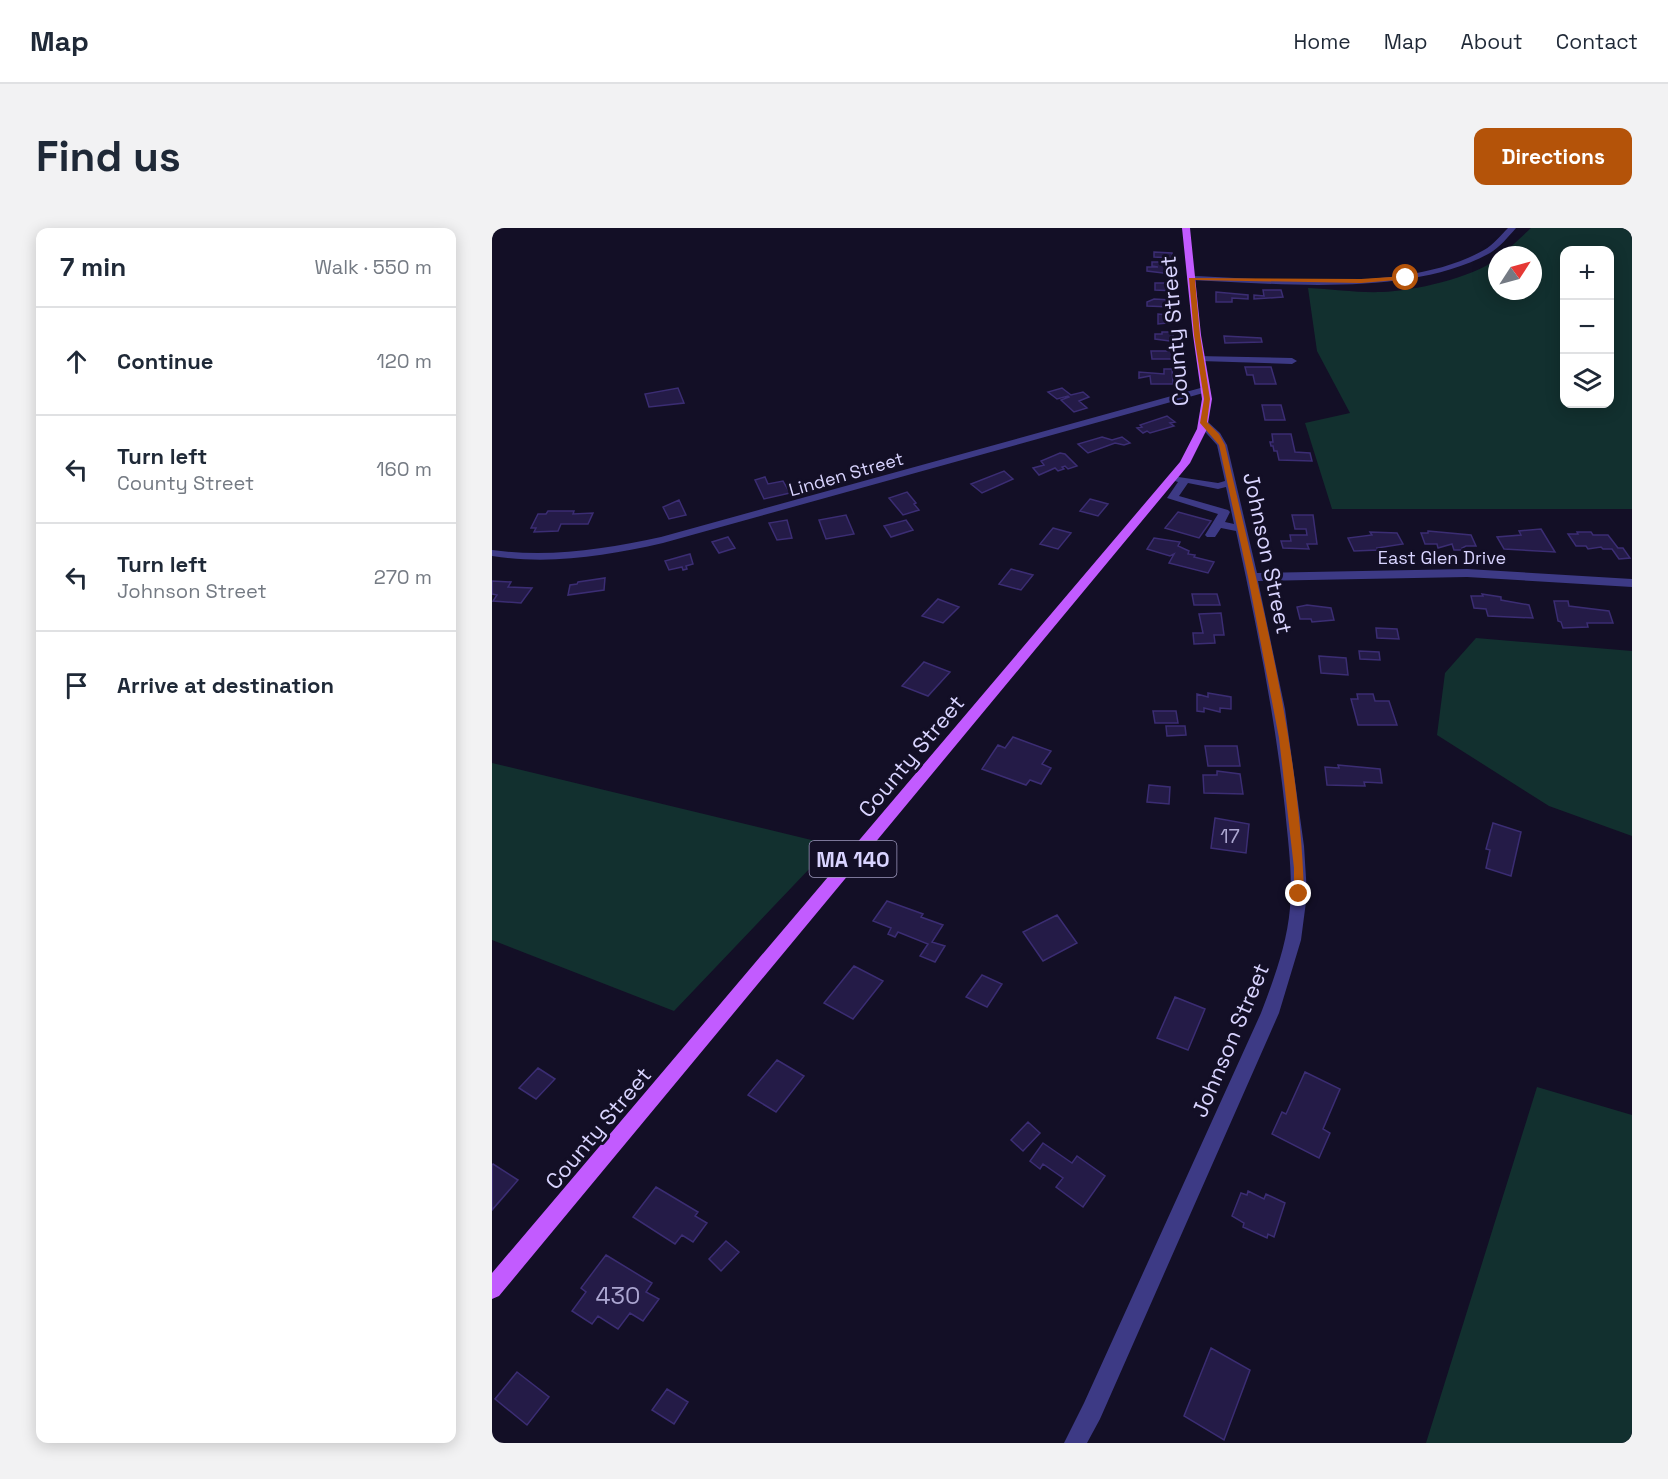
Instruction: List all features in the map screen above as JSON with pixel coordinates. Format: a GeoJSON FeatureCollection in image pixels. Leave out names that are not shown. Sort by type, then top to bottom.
{"type":"FeatureCollection","features":[{"type":"Feature","properties":{"kind":"main road","name":"County Street"},"geometry":{"type":"LineString","coordinates":[[492,1289],[1179,479],[1203,423],[1207,399],[1200,358],[1186,228]]}},
{"type":"Feature","properties":{"kind":"street"},"geometry":{"type":"LineString","coordinates":[[1192,278],[1361,281],[1406,278],[1466,261],[1496,244],[1512,228]]}},
{"type":"Feature","properties":{"kind":"street"},"geometry":{"type":"LineString","coordinates":[[1200,358],[1292,361]]}},
{"type":"Feature","properties":{"kind":"street","name":"Linden Street"},"geometry":{"type":"LineString","coordinates":[[492,553],[527,558],[564,556],[614,550],[663,540],[1204,390]]}},
{"type":"Feature","properties":{"kind":"street","name":"Johnson Street"},"geometry":{"type":"LineString","coordinates":[[1076,1443],[1270,1013],[1284,973],[1296,923],[1299,868],[1284,738],[1241,529],[1225,485],[1222,445],[1216,435],[1203,423]]}},
{"type":"Feature","properties":{"kind":"street"},"geometry":{"type":"LineString","coordinates":[[1211,535],[1224,512],[1172,498],[1179,479],[1225,485],[1222,500],[1216,509]]}},
{"type":"Feature","properties":{"kind":"street"},"geometry":{"type":"LineString","coordinates":[[1218,524],[1241,529]]}},
{"type":"Feature","properties":{"kind":"street","name":"East Glen Drive"},"geometry":{"type":"LineString","coordinates":[[1251,577],[1467,573],[1632,583]]}},
{"type":"Feature","properties":{"kind":"green space"},"geometry":{"type":"Polygon","coordinates":[[[1531,228],[1632,228],[1632,509],[1332,509],[1305,423],[1350,413],[1317,351],[1308,288],[1395,291],[1458,278],[1488,265],[1488,300],[1542,300],[1542,246],[1512,246],[1531,228]]]}},
{"type":"Feature","properties":{"kind":"green space"},"geometry":{"type":"Polygon","coordinates":[[[1476,638],[1632,651],[1632,836],[1549,806],[1437,735],[1445,673],[1476,638]]]}},
{"type":"Feature","properties":{"kind":"green space"},"geometry":{"type":"Polygon","coordinates":[[[492,763],[832,845],[674,1011],[492,940],[492,763]]]}},
{"type":"Feature","properties":{"kind":"green space"},"geometry":{"type":"Polygon","coordinates":[[[1537,1087],[1632,1115],[1632,1443],[1426,1443],[1537,1087]]]}},
{"type":"Feature","properties":{"kind":"building"},"geometry":{"type":"Polygon","coordinates":[[[1154,252],[1172,253],[1172,258],[1154,257],[1154,252]]]}},
{"type":"Feature","properties":{"kind":"building"},"geometry":{"type":"Polygon","coordinates":[[[1152,262],[1165,262],[1165,268],[1171,268],[1171,274],[1147,271],[1147,267],[1158,267],[1152,266],[1152,262]]]}},
{"type":"Feature","properties":{"kind":"building"},"geometry":{"type":"Polygon","coordinates":[[[1155,283],[1176,283],[1176,291],[1155,290],[1155,283]]]}},
{"type":"Feature","properties":{"kind":"building"},"geometry":{"type":"Polygon","coordinates":[[[1263,290],[1281,290],[1283,297],[1254,299],[1254,295],[1264,296],[1263,290]]]}},
{"type":"Feature","properties":{"kind":"building"},"geometry":{"type":"Polygon","coordinates":[[[1216,292],[1248,295],[1248,299],[1232,298],[1232,302],[1216,302],[1216,292]]]}},
{"type":"Feature","properties":{"kind":"building"},"geometry":{"type":"Polygon","coordinates":[[[1154,299],[1171,300],[1171,307],[1147,306],[1147,302],[1154,299]]]}},
{"type":"Feature","properties":{"kind":"building"},"geometry":{"type":"Polygon","coordinates":[[[1158,314],[1177,316],[1177,322],[1158,324],[1158,314]]]}},
{"type":"Feature","properties":{"kind":"building"},"geometry":{"type":"Polygon","coordinates":[[[1162,332],[1173,332],[1173,338],[1177,338],[1177,342],[1155,339],[1155,334],[1162,334],[1162,332]]]}},
{"type":"Feature","properties":{"kind":"building"},"geometry":{"type":"Polygon","coordinates":[[[1224,336],[1261,338],[1262,342],[1225,343],[1224,336]]]}},
{"type":"Feature","properties":{"kind":"building"},"geometry":{"type":"Polygon","coordinates":[[[1151,351],[1176,351],[1177,359],[1152,359],[1151,351]]]}},
{"type":"Feature","properties":{"kind":"building"},"geometry":{"type":"Polygon","coordinates":[[[1245,367],[1271,367],[1276,384],[1255,384],[1253,375],[1247,375],[1245,367]]]}},
{"type":"Feature","properties":{"kind":"building"},"geometry":{"type":"Polygon","coordinates":[[[1164,369],[1172,369],[1173,384],[1151,384],[1150,376],[1139,378],[1139,372],[1164,374],[1164,369]]]}},
{"type":"Feature","properties":{"kind":"building"},"geometry":{"type":"Polygon","coordinates":[[[678,388],[684,403],[649,407],[645,394],[678,388]]]}},
{"type":"Feature","properties":{"kind":"building"},"geometry":{"type":"Polygon","coordinates":[[[1062,388],[1071,395],[1083,392],[1089,397],[1079,401],[1087,408],[1074,412],[1061,400],[1068,396],[1057,399],[1048,392],[1062,388]]]}},
{"type":"Feature","properties":{"kind":"building"},"geometry":{"type":"Polygon","coordinates":[[[1262,405],[1281,405],[1285,420],[1265,420],[1262,405]]]}},
{"type":"Feature","properties":{"kind":"building"},"geometry":{"type":"Polygon","coordinates":[[[1167,416],[1175,422],[1170,423],[1174,426],[1150,433],[1147,431],[1143,433],[1137,428],[1142,427],[1140,425],[1167,416]]]}},
{"type":"Feature","properties":{"kind":"building"},"geometry":{"type":"Polygon","coordinates":[[[1272,434],[1291,434],[1295,452],[1310,453],[1312,461],[1279,460],[1277,451],[1274,451],[1271,446],[1272,434]]]}},
{"type":"Feature","properties":{"kind":"building"},"geometry":{"type":"Polygon","coordinates":[[[1102,437],[1112,440],[1122,437],[1130,443],[1124,445],[1115,443],[1088,453],[1078,444],[1102,437]]]}},
{"type":"Feature","properties":{"kind":"building"},"geometry":{"type":"Polygon","coordinates":[[[1060,453],[1065,454],[1077,466],[1068,469],[1065,466],[1062,467],[1064,469],[1058,471],[1055,468],[1039,475],[1033,468],[1044,465],[1041,461],[1060,453]]]}},
{"type":"Feature","properties":{"kind":"building"},"geometry":{"type":"Polygon","coordinates":[[[1004,471],[1013,479],[982,493],[971,484],[1004,471]]]}},
{"type":"Feature","properties":{"kind":"building"},"geometry":{"type":"Polygon","coordinates":[[[765,477],[768,484],[783,481],[790,493],[764,499],[755,480],[765,477]]]}},
{"type":"Feature","properties":{"kind":"building"},"geometry":{"type":"Polygon","coordinates":[[[907,492],[919,510],[903,515],[889,498],[907,492]]]}},
{"type":"Feature","properties":{"kind":"building"},"geometry":{"type":"Polygon","coordinates":[[[1090,499],[1108,504],[1098,516],[1080,511],[1090,499]]]}},
{"type":"Feature","properties":{"kind":"building"},"geometry":{"type":"Polygon","coordinates":[[[679,500],[686,515],[669,519],[663,507],[679,500]]]}},
{"type":"Feature","properties":{"kind":"building"},"geometry":{"type":"Polygon","coordinates":[[[548,511],[574,511],[573,514],[593,513],[588,524],[561,524],[558,531],[534,532],[536,528],[531,528],[538,514],[546,514],[548,511]]]}},
{"type":"Feature","properties":{"kind":"building"},"geometry":{"type":"Polygon","coordinates":[[[1178,512],[1211,521],[1199,538],[1165,528],[1178,512]]]}},
{"type":"Feature","properties":{"kind":"building"},"geometry":{"type":"Polygon","coordinates":[[[846,515],[854,534],[826,539],[819,520],[846,515]]]}},
{"type":"Feature","properties":{"kind":"building"},"geometry":{"type":"Polygon","coordinates":[[[1292,515],[1313,515],[1317,544],[1307,544],[1309,549],[1283,548],[1281,541],[1291,541],[1290,535],[1307,535],[1306,529],[1295,529],[1292,515]]]}},
{"type":"Feature","properties":{"kind":"building"},"geometry":{"type":"Polygon","coordinates":[[[787,520],[792,538],[777,540],[769,523],[787,520]]]}},
{"type":"Feature","properties":{"kind":"building"},"geometry":{"type":"Polygon","coordinates":[[[906,520],[913,530],[891,537],[884,526],[906,520]]]}},
{"type":"Feature","properties":{"kind":"building"},"geometry":{"type":"Polygon","coordinates":[[[1053,528],[1071,533],[1058,549],[1040,544],[1053,528]]]}},
{"type":"Feature","properties":{"kind":"building"},"geometry":{"type":"Polygon","coordinates":[[[1541,529],[1555,552],[1504,549],[1497,537],[1521,535],[1519,531],[1541,529]]]}},
{"type":"Feature","properties":{"kind":"building"},"geometry":{"type":"Polygon","coordinates":[[[1428,531],[1471,535],[1476,546],[1454,550],[1452,544],[1438,548],[1437,544],[1425,544],[1421,533],[1428,533],[1428,531]]]}},
{"type":"Feature","properties":{"kind":"building"},"geometry":{"type":"Polygon","coordinates":[[[1370,532],[1397,533],[1403,544],[1377,548],[1378,550],[1354,551],[1348,538],[1372,535],[1370,532]]]}},
{"type":"Feature","properties":{"kind":"building"},"geometry":{"type":"Polygon","coordinates":[[[1577,532],[1608,535],[1618,548],[1623,548],[1630,558],[1619,559],[1612,549],[1601,547],[1588,549],[1586,546],[1576,546],[1568,534],[1578,534],[1577,532]]]}},
{"type":"Feature","properties":{"kind":"building"},"geometry":{"type":"Polygon","coordinates":[[[728,537],[735,548],[719,553],[712,542],[728,537]]]}},
{"type":"Feature","properties":{"kind":"building"},"geometry":{"type":"Polygon","coordinates":[[[1154,538],[1180,542],[1178,546],[1189,551],[1188,554],[1214,562],[1208,573],[1169,563],[1174,554],[1170,556],[1147,549],[1154,538]]]}},
{"type":"Feature","properties":{"kind":"building"},"geometry":{"type":"Polygon","coordinates":[[[690,554],[693,564],[686,566],[687,569],[683,570],[682,567],[669,570],[665,561],[690,554]]]}},
{"type":"Feature","properties":{"kind":"building"},"geometry":{"type":"Polygon","coordinates":[[[1011,569],[1033,575],[1021,590],[999,584],[1011,569]]]}},
{"type":"Feature","properties":{"kind":"building"},"geometry":{"type":"Polygon","coordinates":[[[605,578],[604,590],[568,595],[570,585],[605,578]]]}},
{"type":"Feature","properties":{"kind":"building"},"geometry":{"type":"Polygon","coordinates":[[[492,581],[511,582],[508,587],[532,588],[521,603],[493,601],[497,595],[492,594],[492,581]]]}},
{"type":"Feature","properties":{"kind":"building"},"geometry":{"type":"Polygon","coordinates":[[[1192,594],[1217,594],[1220,605],[1194,605],[1192,594]]]}},
{"type":"Feature","properties":{"kind":"building"},"geometry":{"type":"Polygon","coordinates":[[[1482,594],[1529,605],[1533,618],[1488,616],[1486,609],[1474,608],[1471,596],[1483,596],[1482,594]]]}},
{"type":"Feature","properties":{"kind":"building"},"geometry":{"type":"Polygon","coordinates":[[[938,599],[959,607],[943,623],[922,616],[938,599]]]}},
{"type":"Feature","properties":{"kind":"building"},"geometry":{"type":"Polygon","coordinates":[[[1554,601],[1568,601],[1569,606],[1609,611],[1613,623],[1587,623],[1588,627],[1563,628],[1561,622],[1558,621],[1554,601]]]}},
{"type":"Feature","properties":{"kind":"building"},"geometry":{"type":"Polygon","coordinates":[[[1307,605],[1331,608],[1334,620],[1312,622],[1311,619],[1300,619],[1297,607],[1307,605]]]}},
{"type":"Feature","properties":{"kind":"building"},"geometry":{"type":"Polygon","coordinates":[[[1221,613],[1224,635],[1214,635],[1215,643],[1194,644],[1193,633],[1203,633],[1199,614],[1221,613]]]}},
{"type":"Feature","properties":{"kind":"building"},"geometry":{"type":"Polygon","coordinates":[[[1376,628],[1397,629],[1399,639],[1377,638],[1376,628]]]}},
{"type":"Feature","properties":{"kind":"building"},"geometry":{"type":"Polygon","coordinates":[[[1359,651],[1379,652],[1380,660],[1360,659],[1359,651]]]}},
{"type":"Feature","properties":{"kind":"building"},"geometry":{"type":"Polygon","coordinates":[[[1319,656],[1346,658],[1348,675],[1321,673],[1319,656]]]}},
{"type":"Feature","properties":{"kind":"building"},"geometry":{"type":"Polygon","coordinates":[[[924,662],[950,672],[928,696],[902,686],[924,662]]]}},
{"type":"Feature","properties":{"kind":"building"},"geometry":{"type":"Polygon","coordinates":[[[1208,693],[1231,697],[1231,709],[1220,708],[1220,712],[1204,708],[1204,712],[1197,711],[1197,694],[1208,697],[1208,693]]]}},
{"type":"Feature","properties":{"kind":"building"},"geometry":{"type":"Polygon","coordinates":[[[1357,694],[1373,694],[1375,701],[1389,701],[1397,725],[1358,725],[1351,699],[1358,699],[1357,694]]]}},
{"type":"Feature","properties":{"kind":"building"},"geometry":{"type":"Polygon","coordinates":[[[1153,711],[1176,711],[1178,723],[1155,723],[1153,711]]]}},
{"type":"Feature","properties":{"kind":"building"},"geometry":{"type":"Polygon","coordinates":[[[1166,726],[1185,726],[1186,735],[1167,736],[1166,726]]]}},
{"type":"Feature","properties":{"kind":"building"},"geometry":{"type":"Polygon","coordinates":[[[1013,737],[1051,751],[1042,764],[1051,768],[1041,784],[1030,780],[1026,785],[982,769],[998,745],[1005,748],[1013,737]]]}},
{"type":"Feature","properties":{"kind":"building"},"geometry":{"type":"Polygon","coordinates":[[[1205,746],[1237,746],[1240,766],[1208,766],[1205,746]]]}},
{"type":"Feature","properties":{"kind":"building"},"geometry":{"type":"Polygon","coordinates":[[[1338,765],[1380,769],[1382,783],[1364,782],[1365,786],[1327,785],[1325,767],[1339,768],[1338,765]]]}},
{"type":"Feature","properties":{"kind":"building"},"geometry":{"type":"Polygon","coordinates":[[[1217,771],[1240,774],[1243,794],[1204,793],[1203,775],[1217,775],[1217,771]]]}},
{"type":"Feature","properties":{"kind":"building"},"geometry":{"type":"Polygon","coordinates":[[[1149,785],[1170,787],[1169,804],[1147,802],[1149,785]]]}},
{"type":"Feature","properties":{"kind":"building"},"geometry":{"type":"Polygon","coordinates":[[[1215,818],[1249,824],[1246,853],[1211,848],[1215,818]]]}},
{"type":"Feature","properties":{"kind":"building"},"geometry":{"type":"Polygon","coordinates":[[[1493,823],[1521,832],[1511,876],[1486,868],[1490,850],[1486,849],[1493,823]]]}},
{"type":"Feature","properties":{"kind":"building"},"geometry":{"type":"Polygon","coordinates":[[[887,901],[923,914],[921,917],[943,925],[932,942],[945,946],[935,962],[920,956],[928,944],[898,932],[895,937],[888,934],[891,928],[873,921],[887,901]]]}},
{"type":"Feature","properties":{"kind":"building"},"geometry":{"type":"Polygon","coordinates":[[[1057,915],[1077,943],[1043,961],[1023,932],[1057,915]]]}},
{"type":"Feature","properties":{"kind":"building"},"geometry":{"type":"Polygon","coordinates":[[[854,966],[883,981],[853,1019],[824,1003],[854,966]]]}},
{"type":"Feature","properties":{"kind":"building"},"geometry":{"type":"Polygon","coordinates":[[[982,975],[1002,984],[987,1007],[966,997],[982,975]]]}},
{"type":"Feature","properties":{"kind":"building"},"geometry":{"type":"Polygon","coordinates":[[[1175,997],[1205,1009],[1188,1050],[1157,1038],[1175,997]]]}},
{"type":"Feature","properties":{"kind":"building"},"geometry":{"type":"Polygon","coordinates":[[[777,1060],[804,1076],[776,1112],[748,1095],[777,1060]]]}},
{"type":"Feature","properties":{"kind":"building"},"geometry":{"type":"Polygon","coordinates":[[[538,1068],[555,1079],[536,1099],[519,1088],[538,1068]]]}},
{"type":"Feature","properties":{"kind":"building"},"geometry":{"type":"Polygon","coordinates":[[[1305,1072],[1340,1089],[1323,1129],[1330,1133],[1319,1158],[1272,1134],[1282,1112],[1286,1114],[1305,1072]]]}},
{"type":"Feature","properties":{"kind":"building"},"geometry":{"type":"Polygon","coordinates":[[[1028,1122],[1040,1133],[1023,1151],[1011,1140],[1028,1122]]]}},
{"type":"Feature","properties":{"kind":"building"},"geometry":{"type":"Polygon","coordinates":[[[1043,1143],[1072,1163],[1077,1156],[1105,1176],[1083,1207],[1056,1187],[1063,1178],[1043,1164],[1040,1169],[1030,1161],[1043,1143]]]}},
{"type":"Feature","properties":{"kind":"building"},"geometry":{"type":"Polygon","coordinates":[[[492,1165],[518,1180],[492,1210],[492,1165]]]}},
{"type":"Feature","properties":{"kind":"building"},"geometry":{"type":"Polygon","coordinates":[[[656,1187],[698,1212],[695,1216],[707,1223],[693,1242],[682,1235],[675,1244],[633,1217],[656,1187]]]}},
{"type":"Feature","properties":{"kind":"building"},"geometry":{"type":"Polygon","coordinates":[[[1248,1191],[1264,1199],[1266,1194],[1285,1203],[1274,1237],[1268,1234],[1267,1238],[1243,1227],[1244,1223],[1232,1216],[1241,1193],[1247,1195],[1248,1191]]]}},
{"type":"Feature","properties":{"kind":"building"},"geometry":{"type":"Polygon","coordinates":[[[726,1241],[739,1252],[721,1271],[709,1259],[726,1241]]]}},
{"type":"Feature","properties":{"kind":"building"},"geometry":{"type":"Polygon","coordinates":[[[606,1255],[652,1283],[646,1292],[659,1299],[643,1321],[630,1313],[618,1329],[598,1316],[592,1324],[572,1311],[586,1292],[581,1288],[606,1255]]]}},
{"type":"Feature","properties":{"kind":"building"},"geometry":{"type":"Polygon","coordinates":[[[1211,1348],[1250,1370],[1224,1440],[1184,1416],[1211,1348]]]}},
{"type":"Feature","properties":{"kind":"building"},"geometry":{"type":"Polygon","coordinates":[[[517,1372],[549,1397],[527,1425],[495,1399],[517,1372]]]}},
{"type":"Feature","properties":{"kind":"building"},"geometry":{"type":"Polygon","coordinates":[[[667,1389],[688,1402],[674,1424],[652,1410],[667,1389]]]}},
{"type":"Feature","properties":{"kind":"route"},"geometry":{"type":"LineString","coordinates":[[1299,894],[1299,868],[1284,738],[1222,445],[1216,435],[1203,423],[1207,399],[1197,335],[1192,278],[1361,281],[1406,278]]}}]}
